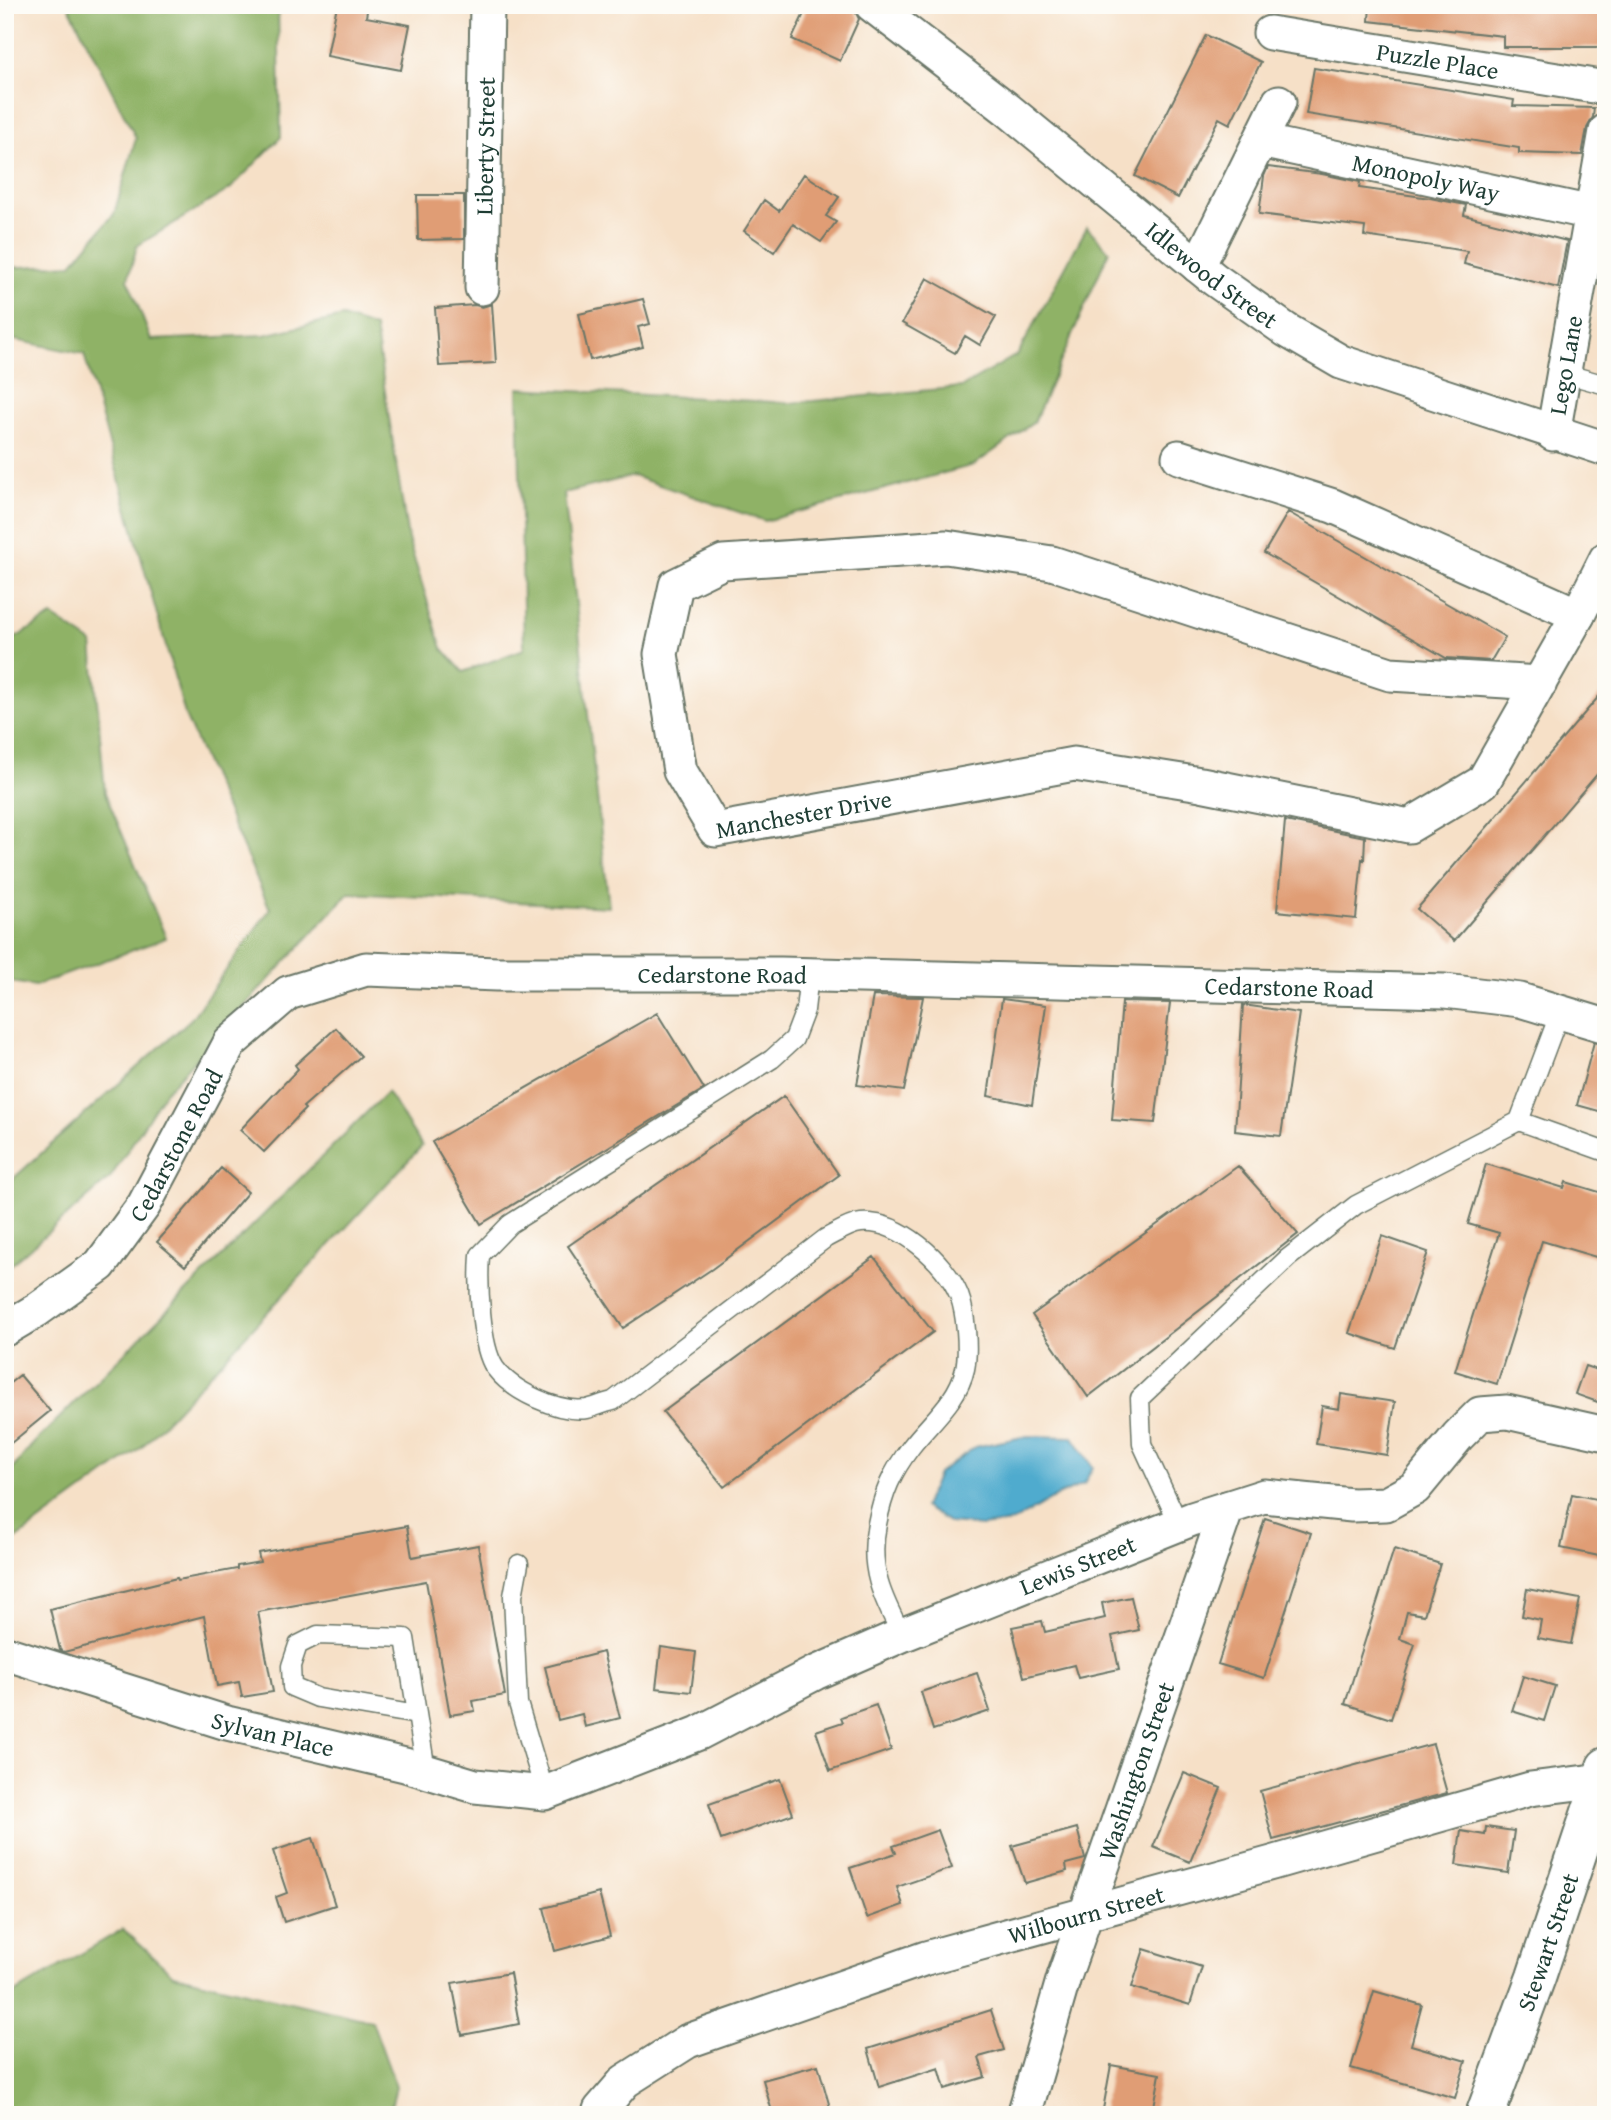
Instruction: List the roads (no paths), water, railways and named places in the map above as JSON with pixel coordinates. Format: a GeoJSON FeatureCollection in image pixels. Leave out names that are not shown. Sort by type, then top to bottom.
{"type":"FeatureCollection","features":[{"type":"Feature","properties":{"kind":"street","name":"Liberty Street"},"geometry":{"type":"LineString","coordinates":[[482,288],[487,5]]}},
{"type":"Feature","properties":{"kind":"street","name":"Idlewood Street"},"geometry":{"type":"LineString","coordinates":[[872,5],[1007,109],[1198,266],[1286,330],[1341,362],[1553,434],[1606,449]]}},
{"type":"Feature","properties":{"kind":"street","name":"Puzzle Place"},"geometry":{"type":"LineString","coordinates":[[1269,33],[1606,88]]}},
{"type":"Feature","properties":{"kind":"street"},"geometry":{"type":"LineString","coordinates":[[1198,266],[1279,102]]}},
{"type":"Feature","properties":{"kind":"street","name":"Lego Lane"},"geometry":{"type":"LineString","coordinates":[[1553,434],[1606,131]]}},
{"type":"Feature","properties":{"kind":"street","name":"Monopoly Way"},"geometry":{"type":"LineString","coordinates":[[1260,141],[1591,213]]}},
{"type":"Feature","properties":{"kind":"street"},"geometry":{"type":"LineString","coordinates":[[1179,457],[1334,506],[1578,615]]}},
{"type":"Feature","properties":{"kind":"street","name":"Manchester Drive"},"geometry":{"type":"LineString","coordinates":[[1540,682],[1390,674],[1052,563],[946,547],[723,562],[676,585],[661,654],[680,771],[715,830],[1074,764],[1200,784],[1409,826],[1483,782],[1540,682],[1578,615],[1606,559]]}},
{"type":"Feature","properties":{"kind":"street","name":"Cedarstone Road"},"geometry":{"type":"LineString","coordinates":[[5,1328],[37,1310],[100,1265],[144,1205],[230,1043],[288,993],[366,969],[497,974],[809,975],[1445,991],[1520,1000],[1606,1026]]}},
{"type":"Feature","properties":{"kind":"street","name":"Lewis Street"},"geometry":{"type":"LineString","coordinates":[[545,1793],[699,1733],[815,1673],[902,1635],[1179,1524],[1264,1496],[1352,1506],[1386,1504],[1415,1488],[1480,1414],[1507,1412],[1606,1434]]}},
{"type":"Feature","properties":{"kind":"street","name":"Washington Street"},"geometry":{"type":"LineString","coordinates":[[1024,2115],[1064,1977],[1227,1508]]}},
{"type":"Feature","properties":{"kind":"street","name":"Sylvan Place"},"geometry":{"type":"LineString","coordinates":[[5,1653],[227,1723],[475,1786],[545,1793]]}},
{"type":"Feature","properties":{"kind":"street","name":"Wilbourn Street"},"geometry":{"type":"LineString","coordinates":[[599,2115],[600,2110],[625,2081],[688,2041],[926,1958],[1530,1789],[1604,1773]]}},
{"type":"Feature","properties":{"kind":"street","name":"Stewart Street"},"geometry":{"type":"LineString","coordinates":[[1485,2115],[1536,1976],[1604,1773]]}},
{"type":"Feature","properties":{"kind":"lane"},"geometry":{"type":"LineString","coordinates":[[1563,373],[1606,385]]}},
{"type":"Feature","properties":{"kind":"lane"},"geometry":{"type":"LineString","coordinates":[[809,975],[805,1010],[794,1039],[772,1059],[510,1224],[480,1255],[478,1286],[485,1335],[495,1367],[524,1392],[552,1406],[585,1409],[613,1401],[826,1238],[859,1223],[886,1226],[908,1237],[936,1259],[959,1294],[965,1325],[965,1368],[955,1395],[910,1448],[886,1484],[873,1560],[881,1594],[902,1635]]}},
{"type":"Feature","properties":{"kind":"lane"},"geometry":{"type":"LineString","coordinates":[[1179,1524],[1142,1444],[1140,1398],[1288,1258],[1356,1205],[1519,1121],[1560,1012]]}},
{"type":"Feature","properties":{"kind":"lane"},"geometry":{"type":"LineString","coordinates":[[1519,1121],[1606,1152]]}},
{"type":"Feature","properties":{"kind":"lane"},"geometry":{"type":"LineString","coordinates":[[519,1564],[513,1596],[519,1703],[545,1793]]}},
{"type":"Feature","properties":{"kind":"lane"},"geometry":{"type":"LineString","coordinates":[[417,1715],[318,1698],[292,1687],[291,1666],[298,1645],[318,1634],[405,1638],[426,1772]]}},
{"type":"Feature","properties":{"kind":"water"},"geometry":{"type":"Polygon","coordinates":[[[1027,1436],[1073,1437],[1093,1467],[1084,1484],[1057,1496],[1013,1522],[982,1526],[950,1523],[924,1507],[938,1474],[975,1447],[1027,1436]]]}}]}
